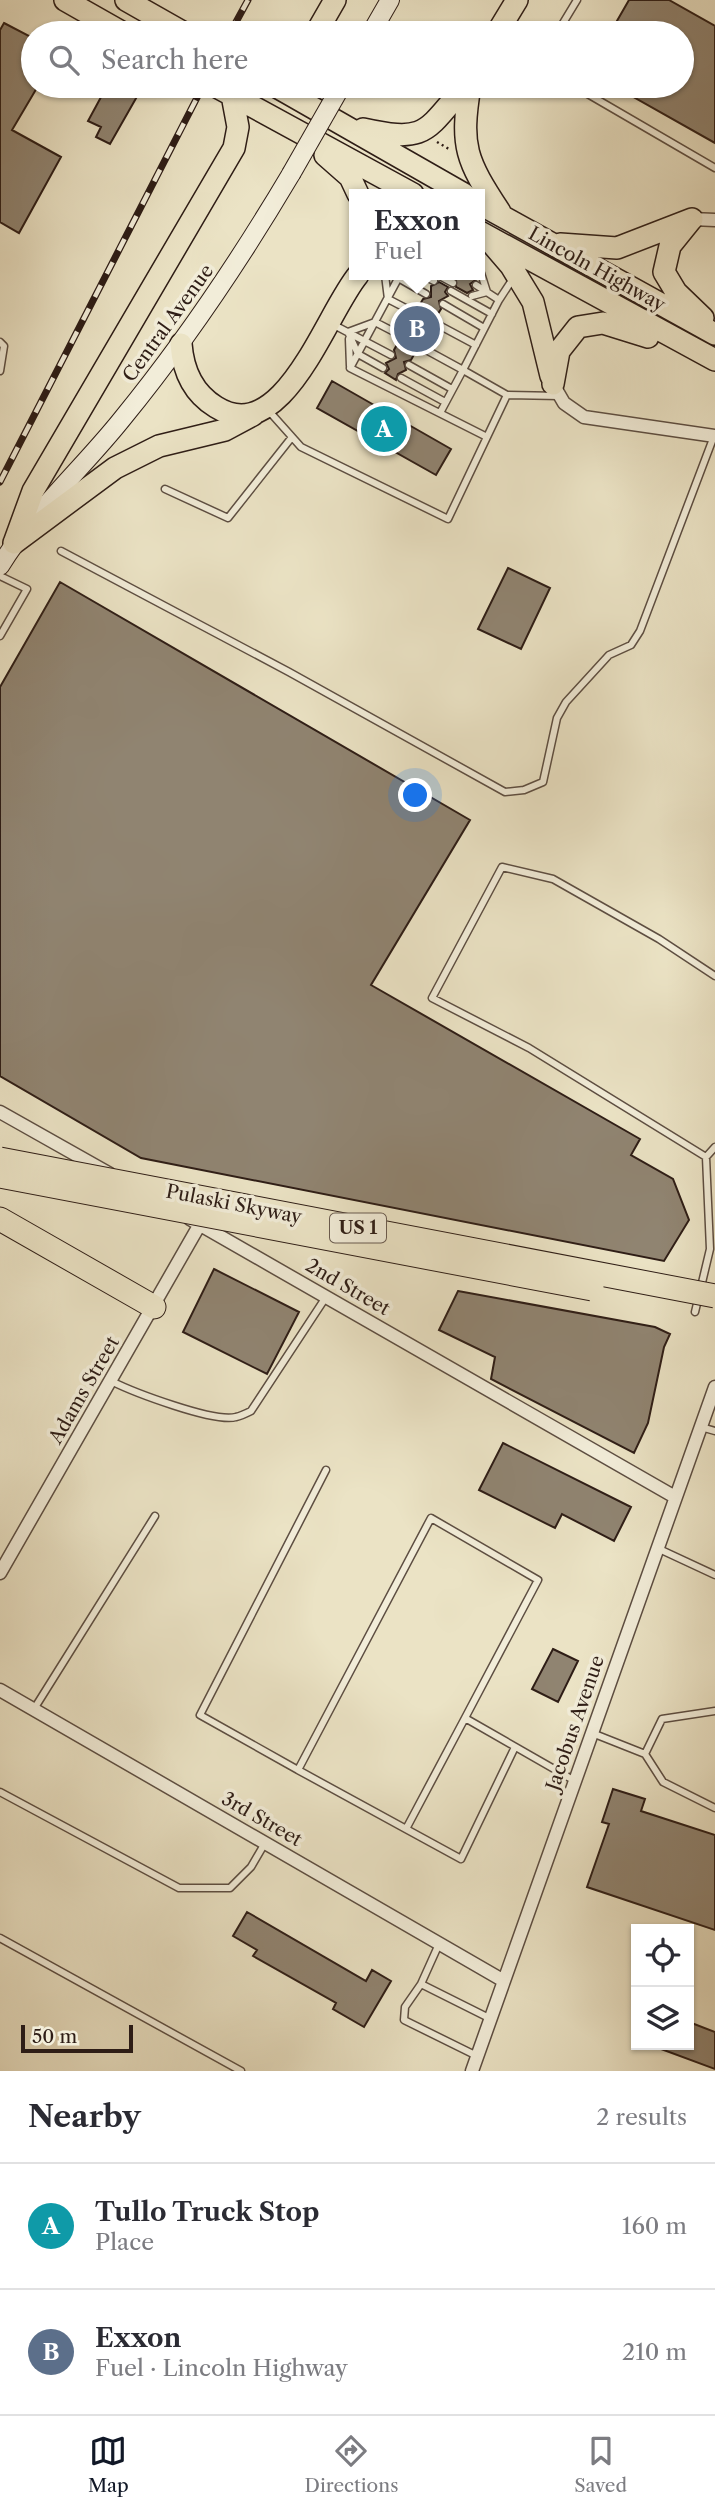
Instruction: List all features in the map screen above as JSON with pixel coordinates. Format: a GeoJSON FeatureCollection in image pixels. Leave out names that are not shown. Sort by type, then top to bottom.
{"type":"FeatureCollection","features":[{"type":"Feature","properties":{"kind":"highway"},"geometry":{"type":"LineString","coordinates":[[65,0],[102,21]]}},
{"type":"Feature","properties":{"kind":"highway"},"geometry":{"type":"LineString","coordinates":[[126,0],[163,21]]}},
{"type":"Feature","properties":{"kind":"highway"},"geometry":{"type":"LineString","coordinates":[[323,21],[335,0]]}},
{"type":"Feature","properties":{"kind":"highway"},"geometry":{"type":"LineString","coordinates":[[504,21],[517,0]]}},
{"type":"Feature","properties":{"kind":"highway"},"geometry":{"type":"LineString","coordinates":[[14,543],[33,491],[234,148],[238,127],[227,98]]}},
{"type":"Feature","properties":{"kind":"highway"},"geometry":{"type":"LineString","coordinates":[[238,98],[404,189]]}},
{"type":"Feature","properties":{"kind":"highway"},"geometry":{"type":"LineString","coordinates":[[296,98],[455,189]]}},
{"type":"Feature","properties":{"kind":"highway"},"geometry":{"type":"LineString","coordinates":[[343,125],[395,136],[415,135],[434,123],[457,98]]}},
{"type":"Feature","properties":{"kind":"highway"},"geometry":{"type":"LineString","coordinates":[[467,98],[464,126],[466,152],[503,217]]}},
{"type":"Feature","properties":{"kind":"highway"},"geometry":{"type":"LineString","coordinates":[[292,126],[350,177],[356,189]]}},
{"type":"Feature","properties":{"kind":"highway","name":"Lincoln Highway"},"geometry":{"type":"LineString","coordinates":[[485,207],[715,331]]}},
{"type":"Feature","properties":{"kind":"highway"},"geometry":{"type":"LineString","coordinates":[[551,243],[617,247],[692,219]]}},
{"type":"Feature","properties":{"kind":"highway"},"geometry":{"type":"LineString","coordinates":[[692,219],[670,246],[664,272],[676,292],[715,331]]}},
{"type":"Feature","properties":{"kind":"highway","name":"Lincoln Highway"},"geometry":{"type":"LineString","coordinates":[[485,236],[713,359]]}},
{"type":"Feature","properties":{"kind":"highway"},"geometry":{"type":"LineString","coordinates":[[485,239],[516,274],[537,315],[544,358],[557,390]]}},
{"type":"Feature","properties":{"kind":"highway"},"geometry":{"type":"LineString","coordinates":[[14,543],[122,464],[159,446],[225,430],[261,411],[288,389],[352,283]]}},
{"type":"Feature","properties":{"kind":"highway"},"geometry":{"type":"LineString","coordinates":[[557,390],[562,343],[572,331],[586,324],[621,328],[713,359]]}},
{"type":"Feature","properties":{"kind":"highway"},"geometry":{"type":"LineString","coordinates":[[181,344],[186,370],[200,395],[229,414],[261,411]]}},
{"type":"Feature","properties":{"kind":"highway","name":"Pulaski Skyway"},"geometry":{"type":"LineString","coordinates":[[0,1159],[715,1296]]}},
{"type":"Feature","properties":{"kind":"highway","name":"Pulaski Skyway"},"geometry":{"type":"LineString","coordinates":[[0,1176],[705,1312]]}},
{"type":"Feature","properties":{"kind":"highway"},"geometry":{"type":"LineString","coordinates":[[0,1219],[154,1307]]}},
{"type":"Feature","properties":{"kind":"main road"},"geometry":{"type":"LineString","coordinates":[[379,21],[390,0]]}},
{"type":"Feature","properties":{"kind":"main road","name":"Central Avenue"},"geometry":{"type":"LineString","coordinates":[[0,566],[14,543],[108,436],[181,344],[239,261],[335,98]]}},
{"type":"Feature","properties":{"kind":"street"},"geometry":{"type":"LineString","coordinates":[[692,219],[715,220]]}},
{"type":"Feature","properties":{"kind":"street"},"geometry":{"type":"LineString","coordinates":[[557,390],[577,413],[592,419],[715,436]]}},
{"type":"Feature","properties":{"kind":"street","name":"2nd Street"},"geometry":{"type":"LineString","coordinates":[[0,1112],[675,1497]]}},
{"type":"Feature","properties":{"kind":"street","name":"Adams Street"},"geometry":{"type":"LineString","coordinates":[[0,1573],[200,1224]]}},
{"type":"Feature","properties":{"kind":"street","name":"Jacobus Avenue"},"geometry":{"type":"LineString","coordinates":[[471,2071],[715,1388]]}},
{"type":"Feature","properties":{"kind":"street","name":"3rd Street"},"geometry":{"type":"LineString","coordinates":[[0,1690],[504,1981]]}},
{"type":"Feature","properties":{"kind":"lane"},"geometry":{"type":"LineString","coordinates":[[564,21],[577,0]]}},
{"type":"Feature","properties":{"kind":"lane"},"geometry":{"type":"LineString","coordinates":[[595,98],[715,168]]}},
{"type":"Feature","properties":{"kind":"lane"},"geometry":{"type":"LineString","coordinates":[[440,413],[499,300],[516,274]]}},
{"type":"Feature","properties":{"kind":"lane"},"geometry":{"type":"LineString","coordinates":[[386,280],[388,299]]}},
{"type":"Feature","properties":{"kind":"lane"},"geometry":{"type":"LineString","coordinates":[[350,368],[388,299],[395,280]]}},
{"type":"Feature","properties":{"kind":"lane"},"geometry":{"type":"LineString","coordinates":[[403,280],[426,294]]}},
{"type":"Feature","properties":{"kind":"lane"},"geometry":{"type":"LineString","coordinates":[[440,280],[492,314]]}},
{"type":"Feature","properties":{"kind":"lane"},"geometry":{"type":"LineString","coordinates":[[483,280],[486,292]]}},
{"type":"Feature","properties":{"kind":"lane"},"geometry":{"type":"LineString","coordinates":[[476,285],[499,300]]}},
{"type":"Feature","properties":{"kind":"lane"},"geometry":{"type":"LineString","coordinates":[[472,296],[486,292]]}},
{"type":"Feature","properties":{"kind":"lane"},"geometry":{"type":"LineString","coordinates":[[388,299],[415,313]]}},
{"type":"Feature","properties":{"kind":"lane"},"geometry":{"type":"LineString","coordinates":[[443,304],[484,328]]}},
{"type":"Feature","properties":{"kind":"lane"},"geometry":{"type":"LineString","coordinates":[[327,322],[391,355]]}},
{"type":"Feature","properties":{"kind":"lane"},"geometry":{"type":"LineString","coordinates":[[348,332],[375,322],[402,336]]}},
{"type":"Feature","properties":{"kind":"lane"},"geometry":{"type":"LineString","coordinates":[[433,323],[476,345]]}},
{"type":"Feature","properties":{"kind":"lane"},"geometry":{"type":"LineString","coordinates":[[348,332],[358,354],[383,368]]}},
{"type":"Feature","properties":{"kind":"lane"},"geometry":{"type":"LineString","coordinates":[[348,332],[350,368]]}},
{"type":"Feature","properties":{"kind":"lane"},"geometry":{"type":"LineString","coordinates":[[0,342],[4,346],[0,372]]}},
{"type":"Feature","properties":{"kind":"lane"},"geometry":{"type":"LineString","coordinates":[[419,346],[507,395],[557,390]]}},
{"type":"Feature","properties":{"kind":"lane"},"geometry":{"type":"LineString","coordinates":[[409,365],[452,389]]}},
{"type":"Feature","properties":{"kind":"lane"},"geometry":{"type":"LineString","coordinates":[[350,368],[485,436]]}},
{"type":"Feature","properties":{"kind":"lane"},"geometry":{"type":"LineString","coordinates":[[401,378],[445,402]]}},
{"type":"Feature","properties":{"kind":"lane"},"geometry":{"type":"LineString","coordinates":[[261,411],[301,447],[448,519],[485,436],[507,395]]}},
{"type":"Feature","properties":{"kind":"lane"},"geometry":{"type":"LineString","coordinates":[[61,551],[289,672],[505,792],[524,790],[543,782],[557,718],[566,702],[609,655],[631,645],[640,631],[715,436]]}},
{"type":"Feature","properties":{"kind":"lane"},"geometry":{"type":"LineString","coordinates":[[165,489],[228,518],[292,437]]}},
{"type":"Feature","properties":{"kind":"lane"},"geometry":{"type":"LineString","coordinates":[[0,576],[27,589],[0,636]]}},
{"type":"Feature","properties":{"kind":"lane"},"geometry":{"type":"LineString","coordinates":[[706,1157],[529,1048],[432,998],[502,867],[553,879],[659,939],[715,976]]}},
{"type":"Feature","properties":{"kind":"lane"},"geometry":{"type":"LineString","coordinates":[[705,1312],[710,1249],[706,1157],[715,1147]]}},
{"type":"Feature","properties":{"kind":"lane"},"geometry":{"type":"LineString","coordinates":[[111,1381],[134,1392],[205,1413],[234,1418],[251,1411],[326,1297]]}},
{"type":"Feature","properties":{"kind":"lane"},"geometry":{"type":"LineString","coordinates":[[701,1427],[715,1431]]}},
{"type":"Feature","properties":{"kind":"lane"},"geometry":{"type":"LineString","coordinates":[[326,1470],[200,1714],[461,1859],[515,1746]]}},
{"type":"Feature","properties":{"kind":"lane"},"geometry":{"type":"LineString","coordinates":[[34,1709],[155,1516]]}},
{"type":"Feature","properties":{"kind":"lane"},"geometry":{"type":"LineString","coordinates":[[298,1770],[431,1518],[538,1580],[406,1829]]}},
{"type":"Feature","properties":{"kind":"lane"},"geometry":{"type":"LineString","coordinates":[[657,1548],[715,1575]]}},
{"type":"Feature","properties":{"kind":"lane"},"geometry":{"type":"LineString","coordinates":[[645,1754],[662,1718],[715,1711]]}},
{"type":"Feature","properties":{"kind":"lane"},"geometry":{"type":"LineString","coordinates":[[465,1718],[575,1781]]}},
{"type":"Feature","properties":{"kind":"lane"},"geometry":{"type":"LineString","coordinates":[[592,1732],[645,1754],[663,1782],[715,1808]]}},
{"type":"Feature","properties":{"kind":"lane"},"geometry":{"type":"LineString","coordinates":[[0,1792],[179,1888],[230,1888],[251,1867],[265,1843]]}},
{"type":"Feature","properties":{"kind":"lane"},"geometry":{"type":"LineString","coordinates":[[0,1938],[241,2071]]}},
{"type":"Feature","properties":{"kind":"lane"},"geometry":{"type":"LineString","coordinates":[[439,1944],[421,1984],[405,2007],[404,2020],[477,2056]]}},
{"type":"Feature","properties":{"kind":"lane"},"geometry":{"type":"LineString","coordinates":[[421,1984],[491,2019]]}},
{"type":"Feature","properties":{"kind":"path"},"geometry":{"type":"LineString","coordinates":[[430,139],[453,150]]}},
{"type":"Feature","properties":{"kind":"building"},"geometry":{"type":"Polygon","coordinates":[[[629,0],[669,0],[715,26],[715,143],[635,98],[694,98],[694,21],[617,21],[629,0]]]}},
{"type":"Feature","properties":{"kind":"building"},"geometry":{"type":"Polygon","coordinates":[[[4,23],[21,32],[21,98],[31,98],[12,130],[61,157],[19,233],[0,222],[0,30],[4,23]]]}},
{"type":"Feature","properties":{"kind":"building"},"geometry":{"type":"Polygon","coordinates":[[[100,98],[136,98],[110,144],[96,137],[101,127],[88,121],[100,98]]]}},
{"type":"Feature","properties":{"kind":"building"},"geometry":{"type":"Polygon","coordinates":[[[456,280],[476,280],[470,284],[473,290],[467,293],[456,287],[456,280]]]}},
{"type":"Feature","properties":{"kind":"building"},"geometry":{"type":"Polygon","coordinates":[[[439,282],[448,287],[445,292],[448,296],[439,301],[441,309],[436,317],[428,319],[430,327],[422,341],[414,343],[416,351],[411,360],[404,362],[406,370],[398,374],[396,380],[385,373],[389,369],[386,363],[396,358],[394,350],[399,341],[407,339],[405,331],[412,318],[420,316],[418,308],[423,299],[431,297],[431,286],[439,282]]]}},
{"type":"Feature","properties":{"kind":"building"},"geometry":{"type":"Polygon","coordinates":[[[332,381],[451,449],[436,475],[317,408],[332,381]]]}},
{"type":"Feature","properties":{"kind":"building"},"geometry":{"type":"Polygon","coordinates":[[[508,568],[550,588],[521,649],[478,629],[508,568]]]}},
{"type":"Feature","properties":{"kind":"building"},"geometry":{"type":"Polygon","coordinates":[[[60,582],[470,820],[371,985],[640,1139],[631,1155],[673,1179],[689,1220],[664,1261],[141,1158],[0,1076],[0,687],[60,582]]]}},
{"type":"Feature","properties":{"kind":"building"},"geometry":{"type":"Polygon","coordinates":[[[214,1269],[299,1312],[267,1374],[183,1332],[214,1269]]]}},
{"type":"Feature","properties":{"kind":"building"},"geometry":{"type":"Polygon","coordinates":[[[458,1291],[655,1327],[670,1334],[664,1347],[648,1423],[634,1453],[491,1379],[495,1357],[439,1330],[458,1291]]]}},
{"type":"Feature","properties":{"kind":"building"},"geometry":{"type":"Polygon","coordinates":[[[503,1443],[631,1507],[614,1541],[562,1514],[555,1528],[479,1490],[503,1443]]]}},
{"type":"Feature","properties":{"kind":"building"},"geometry":{"type":"Polygon","coordinates":[[[553,1649],[578,1661],[558,1702],[532,1689],[553,1649]]]}},
{"type":"Feature","properties":{"kind":"building"},"geometry":{"type":"Polygon","coordinates":[[[613,1789],[645,1799],[641,1811],[715,1835],[715,1930],[587,1887],[609,1824],[602,1822],[613,1789]]]}},
{"type":"Feature","properties":{"kind":"building"},"geometry":{"type":"Polygon","coordinates":[[[247,1912],[366,1981],[372,1970],[391,1981],[364,2027],[333,2009],[336,2003],[253,1956],[257,1950],[233,1936],[247,1912]]]}},
{"type":"Feature","properties":{"kind":"building"},"geometry":{"type":"Polygon","coordinates":[[[694,2024],[715,2032],[715,2069],[664,2050],[694,2050],[694,2024]]]}},
{"type":"Feature","properties":{"kind":"railway"},"geometry":{"type":"LineString","coordinates":[[237,21],[248,0]]}},
{"type":"Feature","properties":{"kind":"railway"},"geometry":{"type":"LineString","coordinates":[[0,482],[197,98]]}},
{"type":"Feature","properties":{"kind":"place","name":"Exxon"},"geometry":{"type":"Point","coordinates":[417,329]}},
{"type":"Feature","properties":{"kind":"place","name":"Tullo Truck Stop"},"geometry":{"type":"Point","coordinates":[384,429]}}]}
